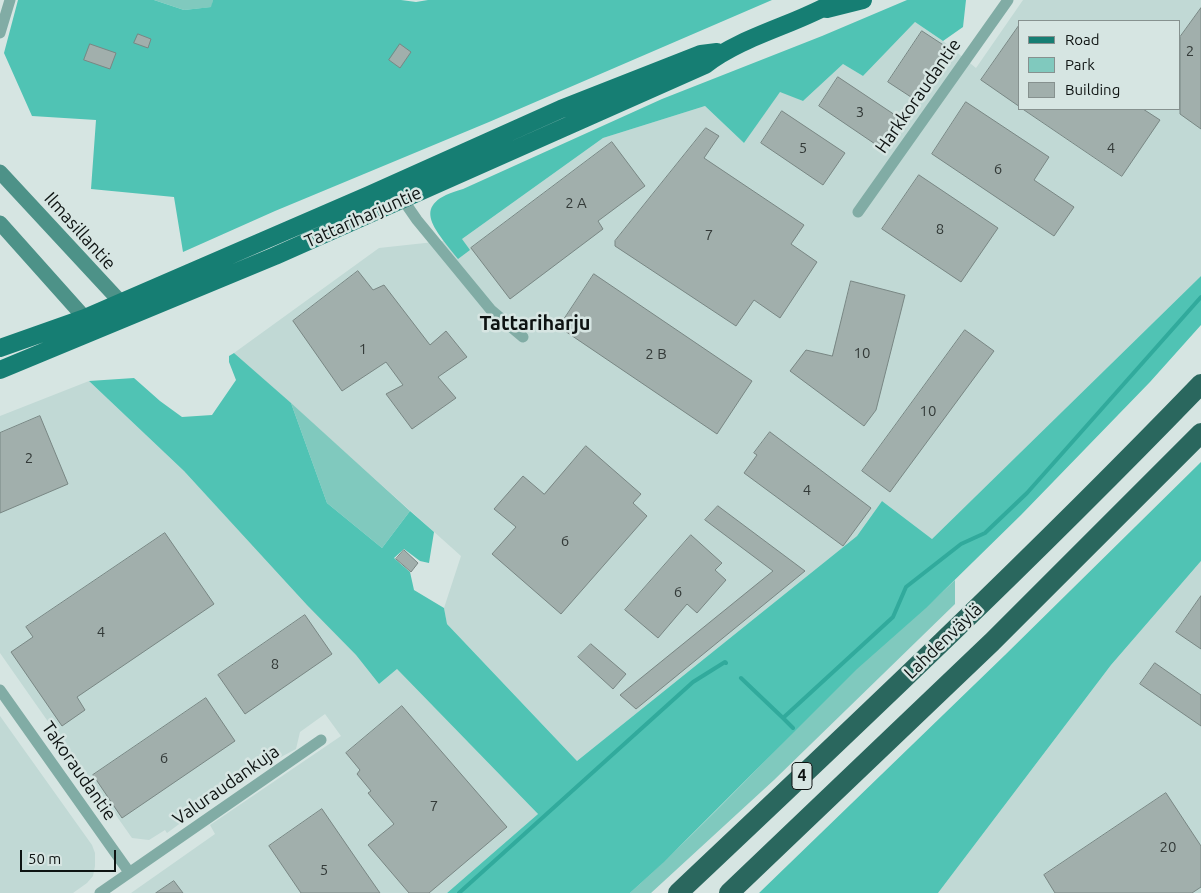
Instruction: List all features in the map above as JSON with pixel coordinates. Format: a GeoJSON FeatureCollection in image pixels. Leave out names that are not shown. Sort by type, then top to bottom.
{"type":"FeatureCollection","features":[{"type":"Feature","properties":{"kind":"highway","name":"Lahdenväylä"},"geometry":{"type":"LineString","coordinates":[[678,893],[968,618],[1122,466],[1201,384]]}},
{"type":"Feature","properties":{"kind":"highway","name":"Lahdenväylä"},"geometry":{"type":"LineString","coordinates":[[729,893],[992,642],[1201,433]]}},
{"type":"Feature","properties":{"kind":"main road","name":"Tattariharjuntie"},"geometry":{"type":"LineString","coordinates":[[0,370],[91,324],[120,302],[397,192],[705,65],[721,52],[821,10],[838,0]]}},
{"type":"Feature","properties":{"kind":"main road","name":"Tattariharjuntie"},"geometry":{"type":"LineString","coordinates":[[821,10],[864,0]]}},
{"type":"Feature","properties":{"kind":"main road","name":"Ilmasillantie"},"geometry":{"type":"LineString","coordinates":[[0,172],[132,315]]}},
{"type":"Feature","properties":{"kind":"main road","name":"Tattariharjuntie"},"geometry":{"type":"LineString","coordinates":[[0,348],[132,315],[275,256],[397,192]]}},
{"type":"Feature","properties":{"kind":"main road"},"geometry":{"type":"LineString","coordinates":[[0,223],[91,324]]}},
{"type":"Feature","properties":{"kind":"street"},"geometry":{"type":"LineString","coordinates":[[0,33],[10,0]]}},
{"type":"Feature","properties":{"kind":"street","name":"Harkkoraudantie"},"geometry":{"type":"LineString","coordinates":[[858,212],[1008,0]]}},
{"type":"Feature","properties":{"kind":"street"},"geometry":{"type":"LineString","coordinates":[[397,192],[491,310],[523,337]]}},
{"type":"Feature","properties":{"kind":"street","name":"Takoraudantie"},"geometry":{"type":"LineString","coordinates":[[0,690],[130,872]]}},
{"type":"Feature","properties":{"kind":"street","name":"Valuraudankuja"},"geometry":{"type":"LineString","coordinates":[[100,893],[321,740]]}},
{"type":"Feature","properties":{"kind":"shaded area"},"geometry":{"type":"Polygon","coordinates":[[[1023,0],[1201,0],[1201,276],[932,539],[882,501],[857,536],[577,761],[447,624],[444,608],[461,556],[234,353],[379,248],[462,239],[603,138],[705,106],[744,143],[780,91],[803,101],[843,64],[863,76],[915,22],[943,41],[976,68],[1023,0]]]}},
{"type":"Feature","properties":{"kind":"shaded area"},"geometry":{"type":"Polygon","coordinates":[[[89,381],[184,471],[356,655],[379,684],[397,669],[538,814],[447,893],[131,893],[215,834],[210,825],[341,736],[325,714],[300,732],[296,749],[242,778],[167,833],[165,830],[149,840],[132,838],[82,767],[77,763],[0,653],[0,416],[89,381]]]}},
{"type":"Feature","properties":{"kind":"shaded area"},"geometry":{"type":"Polygon","coordinates":[[[1201,561],[1201,893],[938,893],[1111,665],[1201,561]]]}},
{"type":"Feature","properties":{"kind":"shaded area"},"geometry":{"type":"Polygon","coordinates":[[[0,716],[92,845],[95,853],[93,876],[73,893],[0,893],[0,716]]]}},
{"type":"Feature","properties":{"kind":"green space"},"geometry":{"type":"Polygon","coordinates":[[[18,0],[154,0],[184,10],[211,7],[213,0],[401,0],[416,2],[428,0],[772,0],[489,122],[275,211],[183,252],[174,197],[91,189],[96,120],[32,116],[4,53],[18,0]]]}},
{"type":"Feature","properties":{"kind":"green space"},"geometry":{"type":"Polygon","coordinates":[[[154,0],[213,0],[212,7],[184,10],[154,0]]]}},
{"type":"Feature","properties":{"kind":"green space"},"geometry":{"type":"Polygon","coordinates":[[[907,0],[966,0],[963,27],[943,41],[915,22],[863,76],[843,64],[803,101],[780,92],[744,143],[705,106],[603,138],[462,239],[470,250],[458,259],[435,227],[431,218],[431,210],[436,202],[446,195],[662,99],[822,36],[907,0]]]}},
{"type":"Feature","properties":{"kind":"green space"},"geometry":{"type":"Polygon","coordinates":[[[1201,276],[1201,325],[1150,382],[1021,515],[926,608],[857,669],[664,862],[630,893],[447,893],[538,814],[397,669],[379,684],[356,655],[307,605],[184,471],[89,381],[134,378],[182,417],[212,415],[236,380],[229,362],[229,356],[234,353],[291,403],[327,503],[382,548],[410,511],[434,532],[429,563],[420,561],[404,549],[394,558],[410,572],[414,590],[444,608],[447,624],[577,761],[857,536],[882,501],[932,539],[1201,276]]]}},
{"type":"Feature","properties":{"kind":"green space"},"geometry":{"type":"Polygon","coordinates":[[[291,403],[410,511],[382,548],[327,503],[291,403]]]}},
{"type":"Feature","properties":{"kind":"green space"},"geometry":{"type":"Polygon","coordinates":[[[1201,462],[1201,561],[1111,665],[938,893],[759,893],[1005,655],[1201,462]]]}},
{"type":"Feature","properties":{"kind":"green space"},"geometry":{"type":"Polygon","coordinates":[[[955,580],[955,604],[774,780],[651,893],[630,893],[688,838],[856,669],[955,580]]]}},
{"type":"Feature","properties":{"kind":"building"},"geometry":{"type":"Polygon","coordinates":[[[1201,8],[1201,129],[1180,114],[1181,36],[1201,8]]]}},
{"type":"Feature","properties":{"kind":"building"},"geometry":{"type":"Polygon","coordinates":[[[1018,27],[1018,106],[981,80],[1018,27]]]}},
{"type":"Feature","properties":{"kind":"building"},"geometry":{"type":"Polygon","coordinates":[[[922,31],[948,48],[914,99],[888,82],[922,31]]]}},
{"type":"Feature","properties":{"kind":"building"},"geometry":{"type":"Polygon","coordinates":[[[138,34],[151,39],[148,48],[134,43],[138,34]]]}},
{"type":"Feature","properties":{"kind":"building"},"geometry":{"type":"Polygon","coordinates":[[[90,44],[116,53],[110,69],[84,60],[90,44]]]}},
{"type":"Feature","properties":{"kind":"building"},"geometry":{"type":"Polygon","coordinates":[[[400,44],[411,52],[400,68],[389,60],[400,44]]]}},
{"type":"Feature","properties":{"kind":"building"},"geometry":{"type":"Polygon","coordinates":[[[838,77],[901,119],[881,148],[819,106],[838,77]]]}},
{"type":"Feature","properties":{"kind":"building"},"geometry":{"type":"Polygon","coordinates":[[[966,102],[1049,157],[1034,180],[1074,207],[1054,236],[932,154],[966,102]]]}},
{"type":"Feature","properties":{"kind":"building"},"geometry":{"type":"Polygon","coordinates":[[[1024,110],[1145,110],[1160,120],[1122,176],[1024,110]]]}},
{"type":"Feature","properties":{"kind":"building"},"geometry":{"type":"Polygon","coordinates":[[[782,111],[845,153],[823,185],[761,143],[782,111]]]}},
{"type":"Feature","properties":{"kind":"building"},"geometry":{"type":"Polygon","coordinates":[[[706,128],[719,136],[704,158],[804,225],[791,244],[817,262],[780,318],[754,300],[736,326],[615,246],[615,241],[706,128]]]}},
{"type":"Feature","properties":{"kind":"building"},"geometry":{"type":"Polygon","coordinates":[[[612,142],[645,186],[598,221],[603,229],[510,299],[471,248],[612,142]]]}},
{"type":"Feature","properties":{"kind":"building"},"geometry":{"type":"Polygon","coordinates":[[[919,175],[998,228],[961,282],[882,229],[919,175]]]}},
{"type":"Feature","properties":{"kind":"building"},"geometry":{"type":"Polygon","coordinates":[[[358,271],[373,290],[384,285],[430,345],[446,331],[467,357],[438,377],[456,398],[412,429],[386,394],[403,385],[386,362],[342,391],[293,321],[358,271]]]}},
{"type":"Feature","properties":{"kind":"building"},"geometry":{"type":"Polygon","coordinates":[[[594,274],[752,381],[717,434],[559,327],[594,274]]]}},
{"type":"Feature","properties":{"kind":"building"},"geometry":{"type":"Polygon","coordinates":[[[851,281],[905,295],[876,410],[864,426],[790,371],[806,350],[832,356],[851,281]]]}},
{"type":"Feature","properties":{"kind":"building"},"geometry":{"type":"Polygon","coordinates":[[[965,330],[994,351],[890,492],[862,471],[965,330]]]}},
{"type":"Feature","properties":{"kind":"building"},"geometry":{"type":"Polygon","coordinates":[[[40,416],[68,484],[0,513],[0,433],[40,416]]]}},
{"type":"Feature","properties":{"kind":"building"},"geometry":{"type":"Polygon","coordinates":[[[770,432],[871,508],[843,546],[744,473],[757,455],[754,453],[770,432]]]}},
{"type":"Feature","properties":{"kind":"building"},"geometry":{"type":"Polygon","coordinates":[[[586,446],[641,494],[633,503],[647,516],[561,614],[492,554],[516,527],[494,509],[523,476],[544,494],[586,446]]]}},
{"type":"Feature","properties":{"kind":"building"},"geometry":{"type":"Polygon","coordinates":[[[718,506],[805,571],[636,709],[620,695],[773,571],[705,520],[718,506]]]}},
{"type":"Feature","properties":{"kind":"building"},"geometry":{"type":"Polygon","coordinates":[[[165,533],[214,604],[77,697],[85,710],[62,726],[11,652],[33,637],[26,627],[165,533]]]}},
{"type":"Feature","properties":{"kind":"building"},"geometry":{"type":"Polygon","coordinates":[[[691,535],[722,563],[715,570],[726,580],[697,613],[687,604],[658,638],[625,610],[691,535]]]}},
{"type":"Feature","properties":{"kind":"building"},"geometry":{"type":"Polygon","coordinates":[[[404,550],[418,563],[411,572],[396,559],[404,550]]]}},
{"type":"Feature","properties":{"kind":"building"},"geometry":{"type":"Polygon","coordinates":[[[1201,596],[1201,649],[1176,632],[1201,596]]]}},
{"type":"Feature","properties":{"kind":"building"},"geometry":{"type":"Polygon","coordinates":[[[305,615],[332,654],[245,714],[218,675],[305,615]]]}},
{"type":"Feature","properties":{"kind":"building"},"geometry":{"type":"Polygon","coordinates":[[[591,644],[626,674],[613,689],[578,657],[591,644]]]}},
{"type":"Feature","properties":{"kind":"building"},"geometry":{"type":"Polygon","coordinates":[[[1155,663],[1201,695],[1201,726],[1140,684],[1155,663]]]}},
{"type":"Feature","properties":{"kind":"building"},"geometry":{"type":"Polygon","coordinates":[[[206,698],[235,741],[122,818],[93,775],[206,698]]]}},
{"type":"Feature","properties":{"kind":"building"},"geometry":{"type":"Polygon","coordinates":[[[402,706],[507,827],[429,893],[409,893],[368,845],[394,824],[368,793],[371,791],[357,774],[360,770],[346,753],[402,706]]]}},
{"type":"Feature","properties":{"kind":"building"},"geometry":{"type":"Polygon","coordinates":[[[1166,793],[1201,846],[1201,887],[1192,893],[1055,893],[1044,875],[1166,793]]]}},
{"type":"Feature","properties":{"kind":"building"},"geometry":{"type":"Polygon","coordinates":[[[322,809],[380,893],[301,893],[269,846],[322,809]]]}},
{"type":"Feature","properties":{"kind":"building"},"geometry":{"type":"Polygon","coordinates":[[[174,881],[183,893],[156,893],[174,881]]]}},
{"type":"Feature","properties":{"kind":"waterway"},"geometry":{"type":"LineString","coordinates":[[741,678],[783,718],[893,617],[906,587],[961,544],[985,533],[1027,493],[1201,297]]}},
{"type":"Feature","properties":{"kind":"waterway"},"geometry":{"type":"LineString","coordinates":[[459,893],[693,682],[726,663]]}},
{"type":"Feature","properties":{"kind":"waterway"},"geometry":{"type":"LineString","coordinates":[[783,718],[793,728]]}},
{"type":"Feature","properties":{"kind":"district","name":"Tattariharju"},"geometry":{"type":"Point","coordinates":[535,323]}}]}
